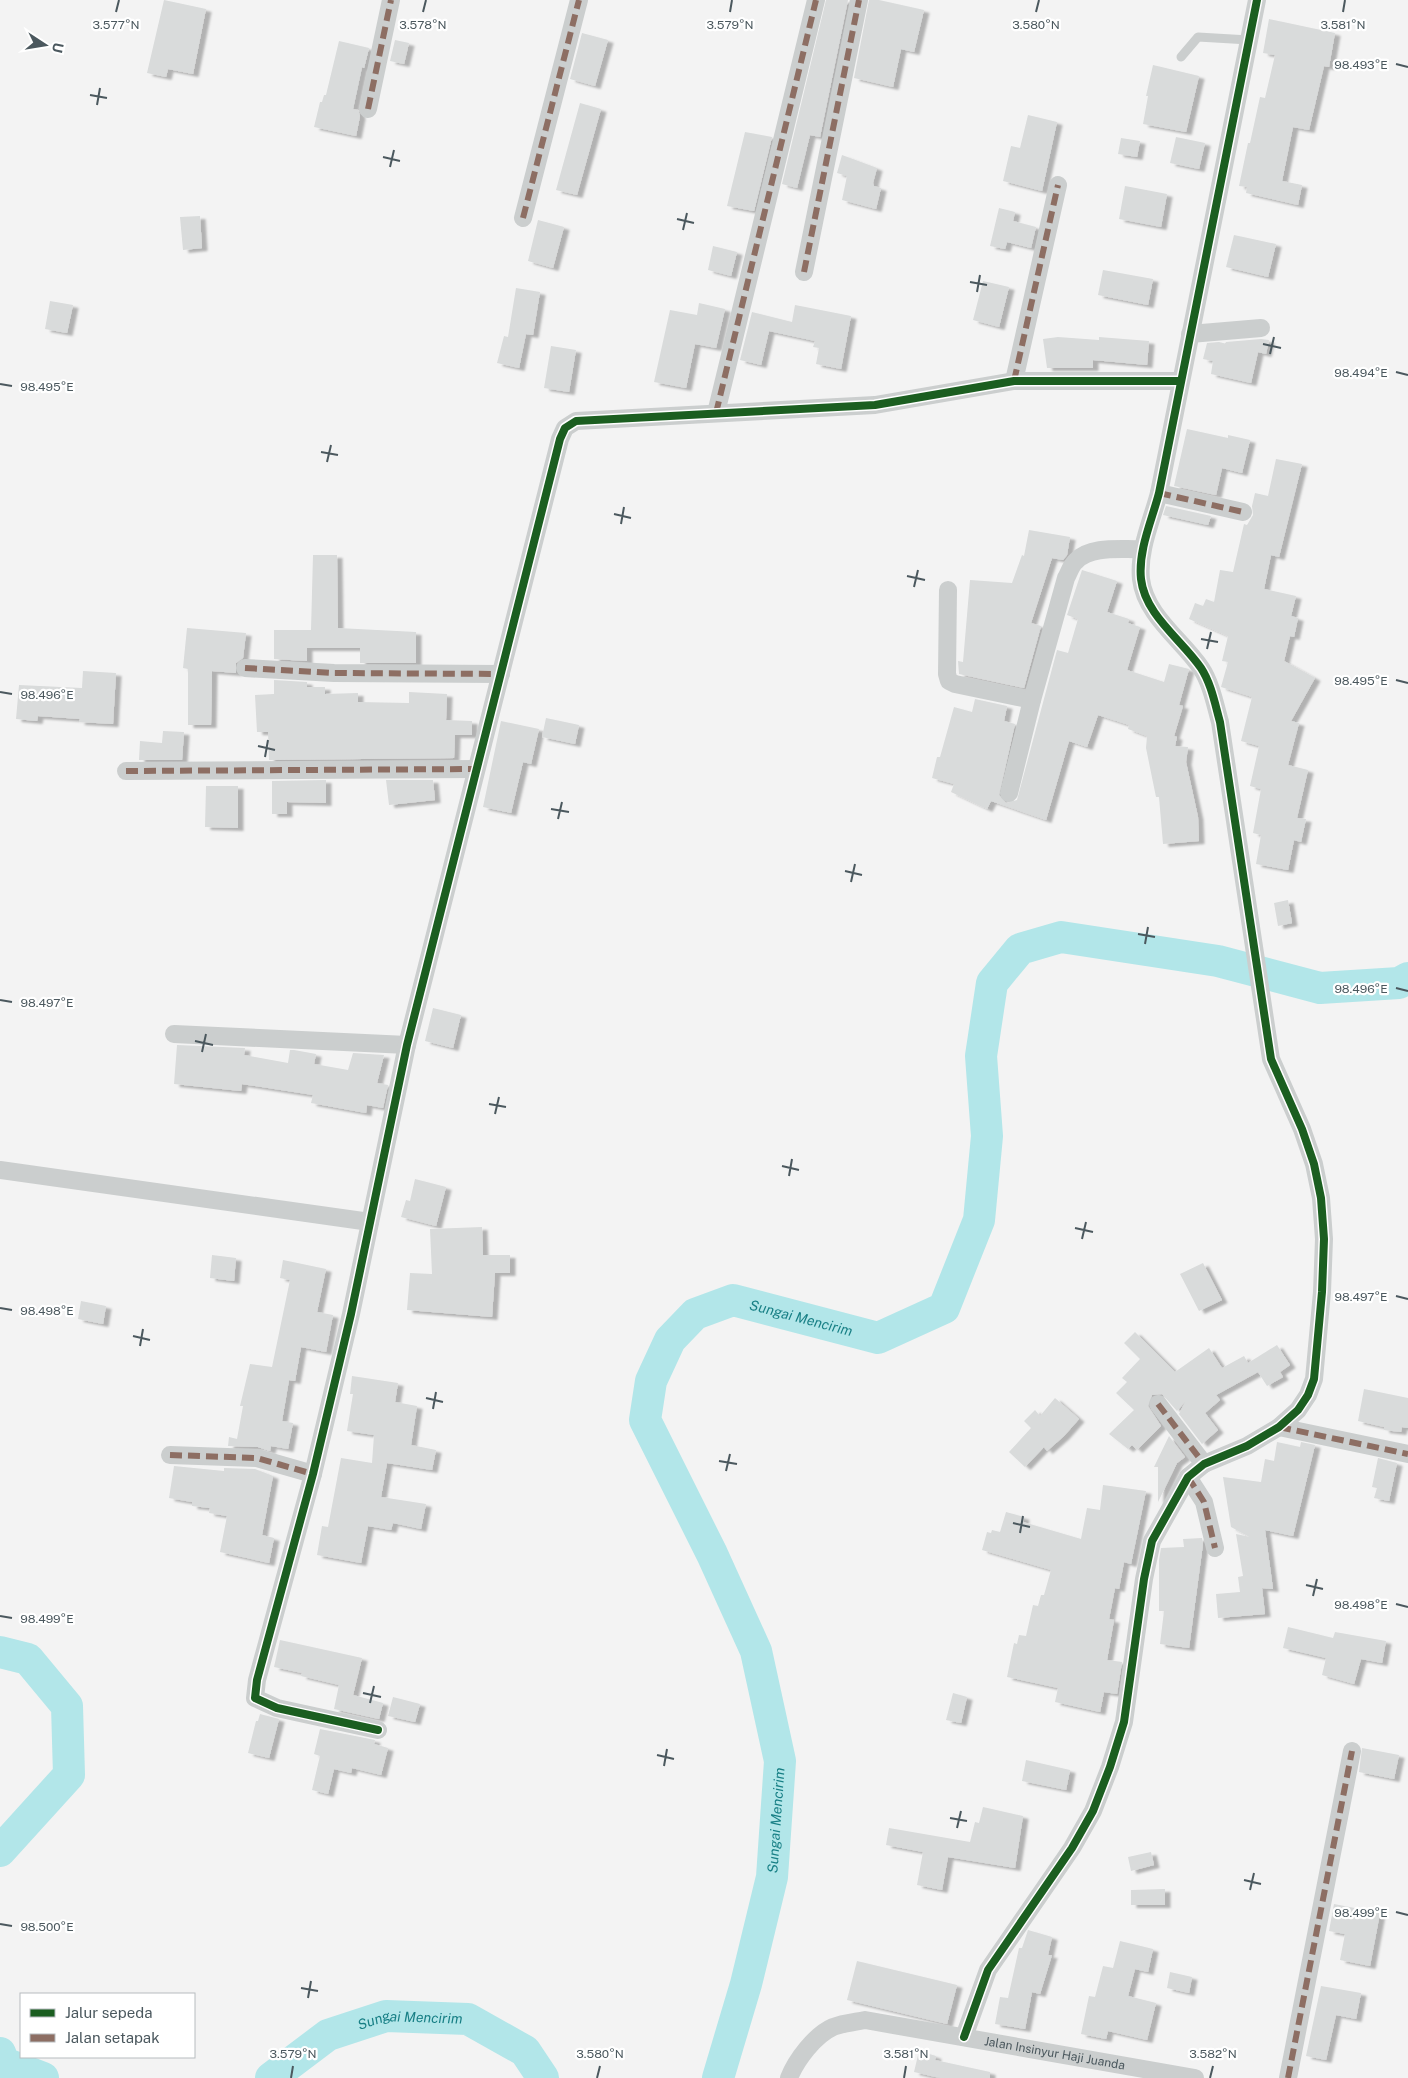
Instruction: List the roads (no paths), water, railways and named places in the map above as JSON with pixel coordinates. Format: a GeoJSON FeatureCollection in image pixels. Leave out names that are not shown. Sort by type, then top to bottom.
{"type":"FeatureCollection","features":[{"type":"Feature","properties":{"kind":"street"},"geometry":{"type":"LineString","coordinates":[[368,109],[391,0]]}},
{"type":"Feature","properties":{"kind":"street"},"geometry":{"type":"LineString","coordinates":[[523,218],[579,0]]}},
{"type":"Feature","properties":{"kind":"street"},"geometry":{"type":"LineString","coordinates":[[716,413],[816,0]]}},
{"type":"Feature","properties":{"kind":"street"},"geometry":{"type":"LineString","coordinates":[[804,272],[859,0]]}},
{"type":"Feature","properties":{"kind":"street"},"geometry":{"type":"LineString","coordinates":[[964,2038],[988,1970],[1035,1903],[1093,1811],[1110,1767],[1124,1722],[1144,1579],[1152,1541],[1188,1477],[1204,1464],[1247,1446],[1279,1427],[1298,1410],[1308,1395],[1314,1379],[1322,1292],[1324,1239],[1321,1198],[1314,1164],[1302,1129],[1271,1058],[1220,722],[1213,696],[1202,669],[1152,608],[1146,597],[1141,579],[1142,549],[1160,493],[1180,381],[1257,0]]}},
{"type":"Feature","properties":{"kind":"street"},"geometry":{"type":"LineString","coordinates":[[1014,381],[1058,185]]}},
{"type":"Feature","properties":{"kind":"street"},"geometry":{"type":"LineString","coordinates":[[1190,334],[1261,328]]}},
{"type":"Feature","properties":{"kind":"street"},"geometry":{"type":"LineString","coordinates":[[378,1730],[277,1708],[255,1698],[257,1680],[312,1474],[351,1314],[407,1045],[560,438],[565,428],[576,421],[875,406],[1014,381],[1180,381]]}},
{"type":"Feature","properties":{"kind":"street"},"geometry":{"type":"LineString","coordinates":[[1160,493],[1243,512]]}},
{"type":"Feature","properties":{"kind":"street"},"geometry":{"type":"LineString","coordinates":[[1009,793],[1032,700],[1066,578],[1075,562],[1085,554],[1097,551],[1142,549]]}},
{"type":"Feature","properties":{"kind":"street"},"geometry":{"type":"LineString","coordinates":[[948,590],[946,674],[949,680],[955,684],[1032,700]]}},
{"type":"Feature","properties":{"kind":"street"},"geometry":{"type":"LineString","coordinates":[[245,668],[334,673],[500,674]]}},
{"type":"Feature","properties":{"kind":"street"},"geometry":{"type":"LineString","coordinates":[[126,771],[476,770]]}},
{"type":"Feature","properties":{"kind":"street"},"geometry":{"type":"LineString","coordinates":[[174,1034],[407,1045]]}},
{"type":"Feature","properties":{"kind":"street"},"geometry":{"type":"LineString","coordinates":[[0,1170],[370,1222]]}},
{"type":"Feature","properties":{"kind":"street"},"geometry":{"type":"LineString","coordinates":[[1158,1404],[1204,1464]]}},
{"type":"Feature","properties":{"kind":"street"},"geometry":{"type":"LineString","coordinates":[[1279,1427],[1408,1454]]}},
{"type":"Feature","properties":{"kind":"street"},"geometry":{"type":"LineString","coordinates":[[170,1456],[257,1458],[312,1474]]}},
{"type":"Feature","properties":{"kind":"street"},"geometry":{"type":"LineString","coordinates":[[1188,1477],[1204,1502],[1216,1548]]}},
{"type":"Feature","properties":{"kind":"street"},"geometry":{"type":"LineString","coordinates":[[1288,2078],[1352,1751]]}},
{"type":"Feature","properties":{"kind":"street","name":"Jalan Insinyur Haji Juanda"},"geometry":{"type":"LineString","coordinates":[[789,2078],[793,2068],[816,2040],[833,2028],[865,2020],[1195,2078]]}},
{"type":"Feature","properties":{"kind":"lane"},"geometry":{"type":"LineString","coordinates":[[1181,57],[1198,37],[1249,40]]}},
{"type":"Feature","properties":{"kind":"waterway","name":"Sungai Mencirim"},"geometry":{"type":"LineString","coordinates":[[718,2078],[746,1984],[772,1877],[780,1761],[756,1651],[712,1554],[645,1420],[651,1381],[670,1340],[695,1314],[733,1300],[878,1338],[944,1308],[979,1220],[987,1136],[981,1056],[992,983],[1020,949],[1061,937],[1218,961],[1320,988],[1399,983],[1408,978]]}},
{"type":"Feature","properties":{"kind":"waterway","name":"Sungai Mencirim"},"geometry":{"type":"LineString","coordinates":[[0,1652],[28,1659],[67,1706],[69,1775],[0,1851]]}},
{"type":"Feature","properties":{"kind":"waterway","name":"Sungai Mencirim"},"geometry":{"type":"LineString","coordinates":[[271,2078],[328,2035],[386,2016],[468,2019],[525,2051],[543,2078]]}},
{"type":"Feature","properties":{"kind":"waterway","name":"Sungai Mencirim"},"geometry":{"type":"LineString","coordinates":[[0,2053],[4,2063],[43,2078]]}}]}
